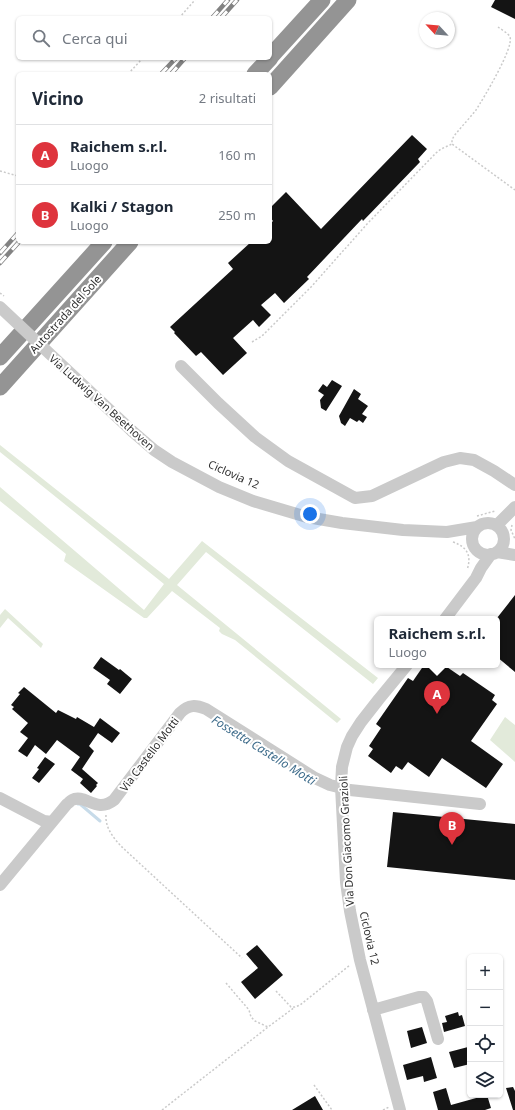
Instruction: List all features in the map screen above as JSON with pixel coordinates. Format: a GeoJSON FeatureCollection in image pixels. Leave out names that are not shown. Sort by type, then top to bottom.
{"type":"FeatureCollection","features":[{"type":"Feature","properties":{"kind":"highway"},"geometry":{"type":"LineString","coordinates":[[272,56],[322,0]]}},
{"type":"Feature","properties":{"kind":"highway"},"geometry":{"type":"LineString","coordinates":[[272,85],[348,0]]}},
{"type":"Feature","properties":{"kind":"highway"},"geometry":{"type":"LineString","coordinates":[[257,72],[268,60]]}},
{"type":"Feature","properties":{"kind":"highway","name":"Autostrada del Sole"},"geometry":{"type":"LineString","coordinates":[[0,357],[102,244]]}},
{"type":"Feature","properties":{"kind":"highway","name":"Autostrada del Sole"},"geometry":{"type":"LineString","coordinates":[[0,387],[128,244]]}},
{"type":"Feature","properties":{"kind":"street","name":"Via Ludwig Van Beethoven"},"geometry":{"type":"LineString","coordinates":[[0,307],[132,432],[154,450],[219,487],[272,507],[307,517],[342,523],[403,530],[445,532],[475,523],[482,524],[487,522],[498,525]]}},
{"type":"Feature","properties":{"kind":"street"},"geometry":{"type":"LineString","coordinates":[[180,366],[255,436],[288,461],[355,498],[372,496],[444,462],[460,458],[474,460],[515,485]]}},
{"type":"Feature","properties":{"kind":"street"},"geometry":{"type":"LineString","coordinates":[[511,511],[498,525],[510,538],[515,548]]}},
{"type":"Feature","properties":{"kind":"street"},"geometry":{"type":"LineString","coordinates":[[469,587],[473,569],[475,547],[472,536],[475,523]]}},
{"type":"Feature","properties":{"kind":"street","name":"Via Ludwig Van Beethoven"},"geometry":{"type":"LineString","coordinates":[[445,532],[475,547],[482,554],[494,553],[515,555]]}},
{"type":"Feature","properties":{"kind":"street"},"geometry":{"type":"LineString","coordinates":[[447,616],[476,578],[481,568],[510,538]]}},
{"type":"Feature","properties":{"kind":"street","name":"Via Don Giacomo Grazioli"},"geometry":{"type":"LineString","coordinates":[[400,1110],[359,957],[350,911],[346,882],[341,787],[342,768],[347,747],[352,736],[379,698],[404,668]]}},
{"type":"Feature","properties":{"kind":"street","name":"Via Castello Motti"},"geometry":{"type":"LineString","coordinates":[[109,804],[114,800],[180,713],[187,707],[193,706],[206,709],[315,778],[330,785],[350,790],[480,804]]}},
{"type":"Feature","properties":{"kind":"street"},"geometry":{"type":"LineString","coordinates":[[0,798],[44,821],[52,822]]}},
{"type":"Feature","properties":{"kind":"street"},"geometry":{"type":"LineString","coordinates":[[0,885],[67,804],[72,800],[80,799],[101,805],[109,804]]}},
{"type":"Feature","properties":{"kind":"street"},"geometry":{"type":"LineString","coordinates":[[373,1010],[419,997],[424,997],[427,1001],[438,1038]]}},
{"type":"Feature","properties":{"kind":"path"},"geometry":{"type":"LineString","coordinates":[[181,16],[195,0]]}},
{"type":"Feature","properties":{"kind":"path"},"geometry":{"type":"LineString","coordinates":[[452,144],[454,136],[475,111],[484,97],[509,46],[510,37],[498,28]]}},
{"type":"Feature","properties":{"kind":"path"},"geometry":{"type":"LineString","coordinates":[[130,72],[141,60]]}},
{"type":"Feature","properties":{"kind":"path"},"geometry":{"type":"LineString","coordinates":[[452,144],[515,190]]}},
{"type":"Feature","properties":{"kind":"path"},"geometry":{"type":"LineString","coordinates":[[252,342],[262,336],[312,286],[367,224],[436,152],[452,144]]}},
{"type":"Feature","properties":{"kind":"path"},"geometry":{"type":"LineString","coordinates":[[0,171],[16,175]]}},
{"type":"Feature","properties":{"kind":"path"},"geometry":{"type":"LineString","coordinates":[[475,523],[482,514],[493,512],[501,508],[511,511],[515,520],[512,526],[510,538]]}},
{"type":"Feature","properties":{"kind":"path"},"geometry":{"type":"LineString","coordinates":[[445,532],[443,540],[460,545],[467,552],[469,560],[467,572]]}},
{"type":"Feature","properties":{"kind":"path"},"geometry":{"type":"LineString","coordinates":[[109,804],[106,811],[106,820],[115,840],[242,958]]}},
{"type":"Feature","properties":{"kind":"path"},"geometry":{"type":"LineString","coordinates":[[162,1110],[268,1027],[300,1005],[359,957]]}},
{"type":"Feature","properties":{"kind":"path"},"geometry":{"type":"LineString","coordinates":[[226,984],[249,1010],[255,1021],[268,1027]]}},
{"type":"Feature","properties":{"kind":"path"},"geometry":{"type":"LineString","coordinates":[[276,991],[290,1007],[295,1007]]}},
{"type":"Feature","properties":{"kind":"path"},"geometry":{"type":"LineString","coordinates":[[314,1085],[332,1110]]}},
{"type":"Feature","properties":{"kind":"green space"},"geometry":{"type":"Polygon","coordinates":[[[0,445],[169,579],[202,541],[378,678],[373,684],[206,552],[177,585],[341,719],[337,723],[235,640],[222,634],[219,631],[220,628],[172,591],[147,618],[144,618],[64,561],[66,554],[0,501],[0,487],[144,610],[164,584],[0,452],[0,445]]]}},
{"type":"Feature","properties":{"kind":"green space"},"geometry":{"type":"Polygon","coordinates":[[[5,609],[43,644],[41,648],[8,618],[0,628],[0,615],[5,609]]]}},
{"type":"Feature","properties":{"kind":"green space"},"geometry":{"type":"Polygon","coordinates":[[[505,717],[515,725],[515,762],[490,740],[505,717]]]}},
{"type":"Feature","properties":{"kind":"building"},"geometry":{"type":"Polygon","coordinates":[[[495,0],[515,0],[515,19],[491,7],[495,0]]]}},
{"type":"Feature","properties":{"kind":"building"},"geometry":{"type":"Polygon","coordinates":[[[412,135],[427,149],[418,159],[420,162],[363,221],[362,219],[307,277],[309,279],[284,303],[275,293],[261,305],[271,315],[259,327],[253,320],[233,338],[247,353],[223,375],[201,352],[196,356],[174,333],[175,332],[170,327],[233,269],[228,263],[249,244],[272,244],[272,206],[286,192],[321,229],[412,135]]]}},
{"type":"Feature","properties":{"kind":"building"},"geometry":{"type":"Polygon","coordinates":[[[332,380],[342,386],[326,411],[321,408],[320,400],[324,395],[318,391],[323,384],[327,387],[332,380]]]}},
{"type":"Feature","properties":{"kind":"building"},"geometry":{"type":"Polygon","coordinates":[[[354,389],[361,394],[358,399],[368,406],[362,414],[367,417],[363,423],[359,420],[357,422],[350,418],[345,426],[341,423],[339,416],[354,389]]]}},
{"type":"Feature","properties":{"kind":"building"},"geometry":{"type":"Polygon","coordinates":[[[515,595],[515,672],[500,660],[500,616],[499,616],[515,595]]]}},
{"type":"Feature","properties":{"kind":"building"},"geometry":{"type":"Polygon","coordinates":[[[101,657],[119,670],[120,669],[132,679],[120,694],[107,684],[110,680],[93,668],[101,657]]]}},
{"type":"Feature","properties":{"kind":"building"},"geometry":{"type":"Polygon","coordinates":[[[422,668],[448,668],[460,676],[463,673],[495,695],[492,700],[497,704],[471,741],[503,764],[486,788],[442,758],[429,777],[408,762],[402,770],[396,766],[391,773],[368,756],[373,749],[369,746],[381,728],[376,724],[408,678],[413,681],[422,668]]]}},
{"type":"Feature","properties":{"kind":"building"},"geometry":{"type":"Polygon","coordinates":[[[24,687],[56,713],[58,710],[76,719],[77,717],[94,727],[100,718],[120,733],[112,743],[98,733],[89,746],[94,751],[82,769],[98,783],[91,793],[80,783],[83,779],[71,770],[80,757],[57,740],[46,754],[35,745],[27,757],[18,751],[28,738],[20,732],[28,723],[12,709],[14,707],[11,705],[20,694],[18,693],[24,687]]]}},
{"type":"Feature","properties":{"kind":"building"},"geometry":{"type":"Polygon","coordinates":[[[45,757],[55,764],[39,783],[32,778],[39,769],[37,768],[45,757]]]}},
{"type":"Feature","properties":{"kind":"building"},"geometry":{"type":"Polygon","coordinates":[[[393,812],[515,824],[515,880],[387,867],[393,812]]]}},
{"type":"Feature","properties":{"kind":"building"},"geometry":{"type":"Polygon","coordinates":[[[257,945],[283,975],[255,999],[241,982],[258,968],[246,954],[257,945]]]}},
{"type":"Feature","properties":{"kind":"building"},"geometry":{"type":"Polygon","coordinates":[[[458,1012],[459,1016],[462,1015],[465,1026],[444,1032],[442,1023],[447,1022],[445,1016],[458,1012]]]}},
{"type":"Feature","properties":{"kind":"building"},"geometry":{"type":"Polygon","coordinates":[[[422,1027],[427,1043],[411,1048],[407,1031],[422,1027]]]}},
{"type":"Feature","properties":{"kind":"building"},"geometry":{"type":"Polygon","coordinates":[[[467,1047],[467,1065],[454,1068],[449,1052],[467,1047]]]}},
{"type":"Feature","properties":{"kind":"building"},"geometry":{"type":"Polygon","coordinates":[[[431,1057],[437,1078],[424,1082],[423,1076],[407,1080],[403,1065],[431,1057]]]}},
{"type":"Feature","properties":{"kind":"building"},"geometry":{"type":"Polygon","coordinates":[[[513,1087],[515,1091],[515,1110],[513,1110],[506,1088],[513,1087]]]}},
{"type":"Feature","properties":{"kind":"building"},"geometry":{"type":"Polygon","coordinates":[[[446,1088],[451,1105],[476,1098],[488,1098],[491,1108],[485,1110],[438,1110],[433,1092],[446,1088]]]}},
{"type":"Feature","properties":{"kind":"building"},"geometry":{"type":"Polygon","coordinates":[[[315,1096],[323,1110],[292,1110],[315,1096]]]}},
{"type":"Feature","properties":{"kind":"waterway","name":"Fossetta Castello Motti"},"geometry":{"type":"LineString","coordinates":[[78,804],[80,804],[100,821]]}},
{"type":"Feature","properties":{"kind":"railway"},"geometry":{"type":"LineString","coordinates":[[214,16],[228,0]]}},
{"type":"Feature","properties":{"kind":"railway"},"geometry":{"type":"LineString","coordinates":[[223,16],[237,0]]}},
{"type":"Feature","properties":{"kind":"railway"},"geometry":{"type":"LineString","coordinates":[[163,72],[174,60]]}},
{"type":"Feature","properties":{"kind":"railway"},"geometry":{"type":"LineString","coordinates":[[173,72],[183,60]]}},
{"type":"Feature","properties":{"kind":"railway"},"geometry":{"type":"LineString","coordinates":[[0,253],[16,235]]}},
{"type":"Feature","properties":{"kind":"railway"},"geometry":{"type":"LineString","coordinates":[[0,263],[17,244]]}},
{"type":"Feature","properties":{"kind":"place","name":"Raichem s.r.l."},"geometry":{"type":"Point","coordinates":[437,714]}},
{"type":"Feature","properties":{"kind":"place","name":"Kalki / Stagon"},"geometry":{"type":"Point","coordinates":[452,845]}}]}
